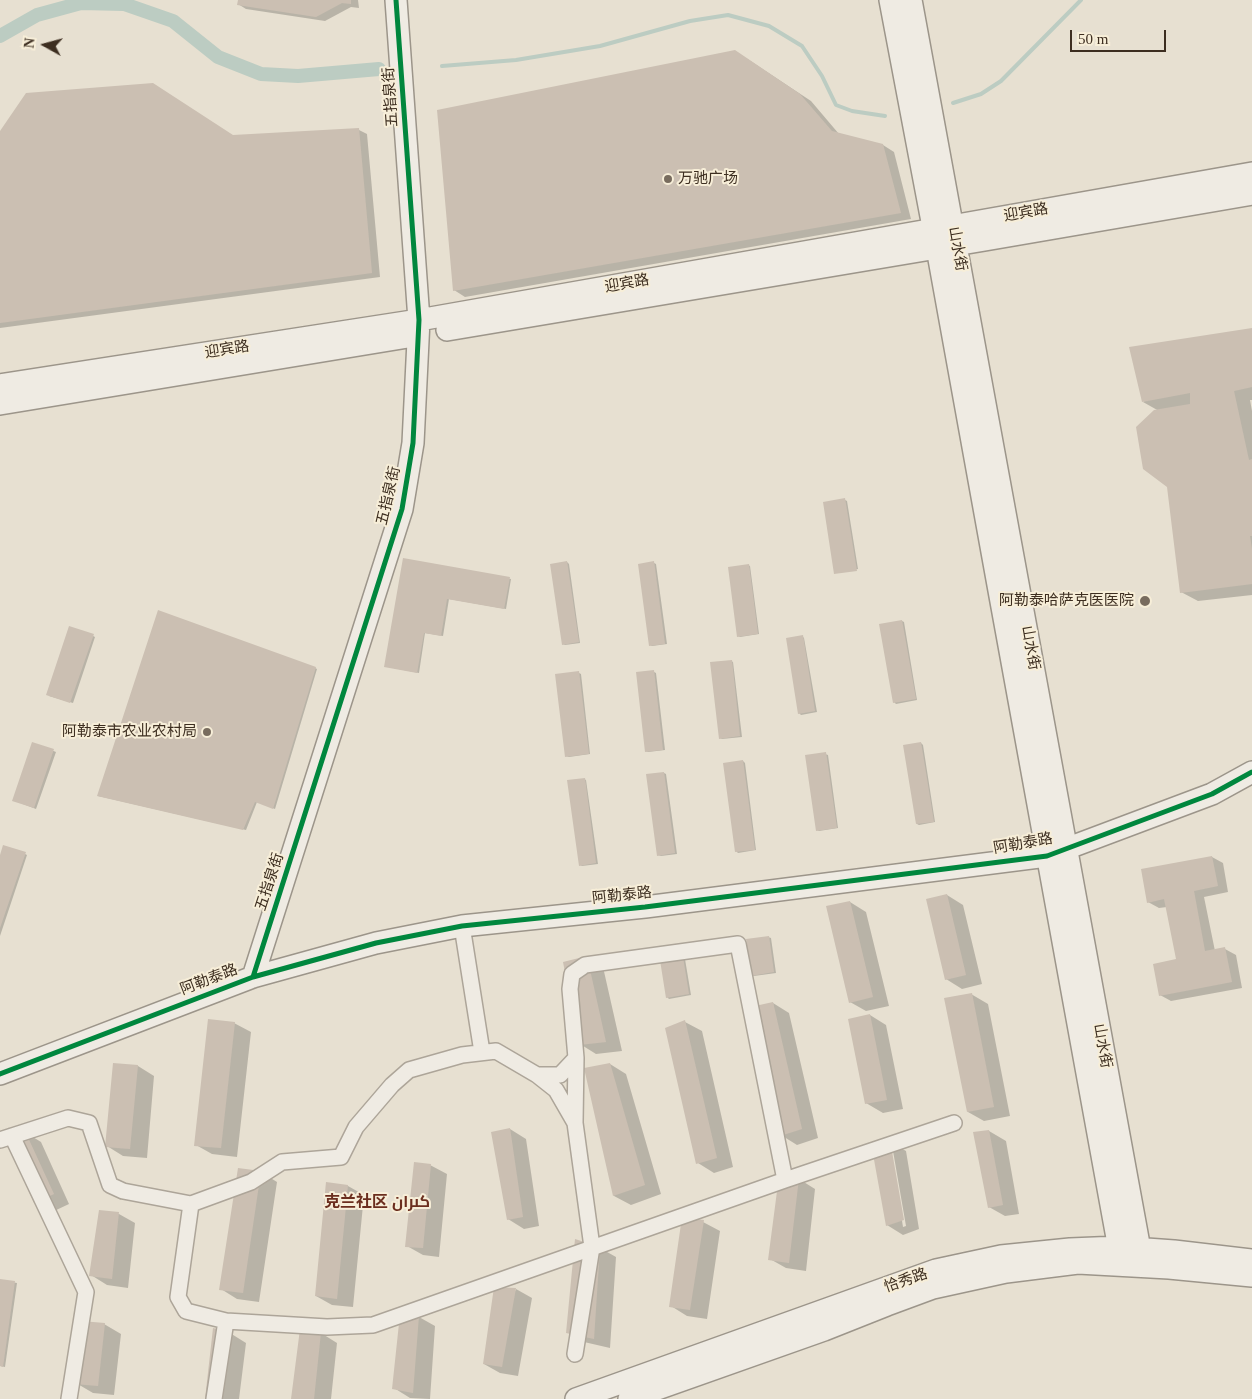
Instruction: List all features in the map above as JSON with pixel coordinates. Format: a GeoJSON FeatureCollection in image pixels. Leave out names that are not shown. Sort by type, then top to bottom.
{"type":"FeatureCollection","features":[{"type":"Feature","properties":{"kind":"main road","name":"五指泉街"},"geometry":{"type":"LineString","coordinates":[[253,977],[402,509],[413,443],[419,328],[396,0]]}},
{"type":"Feature","properties":{"kind":"main road","name":"山水街"},"geometry":{"type":"LineString","coordinates":[[890,0],[945,237]]}},
{"type":"Feature","properties":{"kind":"main road","name":"山水街"},"geometry":{"type":"LineString","coordinates":[[910,0],[945,237],[1131,1257]]}},
{"type":"Feature","properties":{"kind":"main road","name":"迎宾路"},"geometry":{"type":"LineString","coordinates":[[945,237],[1252,173]]}},
{"type":"Feature","properties":{"kind":"main road","name":"迎宾路"},"geometry":{"type":"LineString","coordinates":[[0,404],[419,328],[945,237],[1252,194]]}},
{"type":"Feature","properties":{"kind":"main road","name":"迎宾路"},"geometry":{"type":"LineString","coordinates":[[0,386],[419,328]]}},
{"type":"Feature","properties":{"kind":"main road","name":"阿勒泰路"},"geometry":{"type":"LineString","coordinates":[[0,1074],[253,977],[376,943],[462,926],[645,907],[1057,852],[1212,794],[1252,772]]}},
{"type":"Feature","properties":{"kind":"main road","name":"恰秀路"},"geometry":{"type":"LineString","coordinates":[[576,1399],[936,1270],[1000,1256],[1070,1249],[1131,1257],[1252,1260]]}},
{"type":"Feature","properties":{"kind":"main road","name":"恰秀路"},"geometry":{"type":"LineString","coordinates":[[629,1399],[824,1330],[887,1304],[933,1288],[1006,1272],[1131,1257],[1170,1268],[1252,1276]]}},
{"type":"Feature","properties":{"kind":"street"},"geometry":{"type":"LineString","coordinates":[[462,926],[482,1052]]}},
{"type":"Feature","properties":{"kind":"street"},"geometry":{"type":"LineString","coordinates":[[575,1354],[592,1247],[575,1123],[576,1058],[570,989],[572,974],[585,965],[738,944],[785,1180]]}},
{"type":"Feature","properties":{"kind":"street"},"geometry":{"type":"LineString","coordinates":[[69,1399],[86,1292],[6,1138],[68,1118],[89,1123],[110,1185],[123,1191],[191,1204],[251,1182],[282,1162],[341,1157],[356,1127],[392,1085],[409,1070],[462,1055],[496,1051],[537,1075],[556,1090],[575,1123]]}},
{"type":"Feature","properties":{"kind":"street"},"geometry":{"type":"LineString","coordinates":[[537,1075],[560,1075],[576,1058]]}},
{"type":"Feature","properties":{"kind":"street"},"geometry":{"type":"LineString","coordinates":[[191,1204],[178,1298],[186,1311],[226,1321],[327,1327],[374,1325],[592,1247],[954,1123]]}},
{"type":"Feature","properties":{"kind":"street"},"geometry":{"type":"LineString","coordinates":[[214,1399],[226,1321]]}},
{"type":"Feature","properties":{"kind":"building"},"geometry":{"type":"Polygon","coordinates":[[[238,0],[351,0],[351,4],[342,3],[316,17],[237,5],[238,0]]]}},
{"type":"Feature","properties":{"kind":"building","name":"万驰广场"},"geometry":{"type":"Polygon","coordinates":[[[735,50],[800,94],[832,131],[883,144],[901,213],[453,291],[437,110],[735,50]]]}},
{"type":"Feature","properties":{"kind":"building"},"geometry":{"type":"Polygon","coordinates":[[[153,83],[233,135],[359,128],[372,273],[0,323],[0,131],[26,93],[153,83]]]}},
{"type":"Feature","properties":{"kind":"building"},"geometry":{"type":"Polygon","coordinates":[[[1252,328],[1252,387],[1234,391],[1249,460],[1252,459],[1252,536],[1250,536],[1252,584],[1180,593],[1167,487],[1143,469],[1136,427],[1154,410],[1190,404],[1190,393],[1142,402],[1129,347],[1252,328]]]}},
{"type":"Feature","properties":{"kind":"building"},"geometry":{"type":"Polygon","coordinates":[[[845,498],[857,571],[834,574],[823,502],[845,498]]]}},
{"type":"Feature","properties":{"kind":"building"},"geometry":{"type":"Polygon","coordinates":[[[403,558],[510,577],[504,609],[447,599],[441,636],[424,633],[417,673],[384,667],[403,558]]]}},
{"type":"Feature","properties":{"kind":"building"},"geometry":{"type":"Polygon","coordinates":[[[567,561],[579,642],[562,645],[550,564],[567,561]]]}},
{"type":"Feature","properties":{"kind":"building"},"geometry":{"type":"Polygon","coordinates":[[[654,561],[665,644],[649,646],[638,564],[654,561]]]}},
{"type":"Feature","properties":{"kind":"building"},"geometry":{"type":"Polygon","coordinates":[[[749,564],[758,634],[737,637],[728,567],[749,564]]]}},
{"type":"Feature","properties":{"kind":"building","name":"阿勒泰市农业农村局"},"geometry":{"type":"Polygon","coordinates":[[[158,610],[316,667],[273,809],[255,802],[243,830],[97,796],[158,610]]]}},
{"type":"Feature","properties":{"kind":"building"},"geometry":{"type":"Polygon","coordinates":[[[902,620],[916,699],[893,703],[879,624],[902,620]]]}},
{"type":"Feature","properties":{"kind":"building"},"geometry":{"type":"Polygon","coordinates":[[[69,626],[94,634],[70,703],[46,695],[69,626]]]}},
{"type":"Feature","properties":{"kind":"building"},"geometry":{"type":"Polygon","coordinates":[[[803,635],[815,711],[798,714],[786,638],[803,635]]]}},
{"type":"Feature","properties":{"kind":"building"},"geometry":{"type":"Polygon","coordinates":[[[732,660],[740,736],[719,739],[710,662],[732,660]]]}},
{"type":"Feature","properties":{"kind":"building"},"geometry":{"type":"Polygon","coordinates":[[[654,670],[663,750],[645,752],[636,672],[654,670]]]}},
{"type":"Feature","properties":{"kind":"building"},"geometry":{"type":"Polygon","coordinates":[[[579,671],[589,754],[565,757],[555,674],[579,671]]]}},
{"type":"Feature","properties":{"kind":"building"},"geometry":{"type":"Polygon","coordinates":[[[32,742],[54,749],[34,808],[12,801],[32,742]]]}},
{"type":"Feature","properties":{"kind":"building"},"geometry":{"type":"Polygon","coordinates":[[[921,742],[934,822],[916,824],[903,745],[921,742]]]}},
{"type":"Feature","properties":{"kind":"building"},"geometry":{"type":"Polygon","coordinates":[[[826,752],[837,828],[816,831],[805,755],[826,752]]]}},
{"type":"Feature","properties":{"kind":"building"},"geometry":{"type":"Polygon","coordinates":[[[743,760],[755,850],[735,852],[723,763],[743,760]]]}},
{"type":"Feature","properties":{"kind":"building"},"geometry":{"type":"Polygon","coordinates":[[[664,772],[675,853],[657,856],[646,774],[664,772]]]}},
{"type":"Feature","properties":{"kind":"building"},"geometry":{"type":"Polygon","coordinates":[[[585,778],[596,863],[579,866],[567,780],[585,778]]]}},
{"type":"Feature","properties":{"kind":"building"},"geometry":{"type":"Polygon","coordinates":[[[3,845],[26,852],[0,928],[0,855],[3,845]]]}},
{"type":"Feature","properties":{"kind":"building"},"geometry":{"type":"Polygon","coordinates":[[[1212,856],[1218,886],[1194,891],[1205,951],[1225,947],[1232,982],[1159,996],[1153,964],[1176,959],[1164,899],[1147,903],[1141,869],[1212,856]]]}},
{"type":"Feature","properties":{"kind":"building"},"geometry":{"type":"Polygon","coordinates":[[[947,894],[966,975],[945,980],[926,899],[947,894]]]}},
{"type":"Feature","properties":{"kind":"building"},"geometry":{"type":"Polygon","coordinates":[[[850,901],[873,997],[849,1003],[826,906],[850,901]]]}},
{"type":"Feature","properties":{"kind":"building"},"geometry":{"type":"Polygon","coordinates":[[[769,936],[774,972],[751,976],[746,939],[769,936]]]}},
{"type":"Feature","properties":{"kind":"building"},"geometry":{"type":"Polygon","coordinates":[[[682,951],[689,994],[666,998],[659,954],[682,951]]]}},
{"type":"Feature","properties":{"kind":"building"},"geometry":{"type":"Polygon","coordinates":[[[587,956],[606,1042],[579,1045],[563,962],[587,956]]]}},
{"type":"Feature","properties":{"kind":"building"},"geometry":{"type":"Polygon","coordinates":[[[972,993],[994,1107],[967,1112],[944,998],[972,993]]]}},
{"type":"Feature","properties":{"kind":"building"},"geometry":{"type":"Polygon","coordinates":[[[773,1002],[802,1129],[780,1136],[755,1006],[773,1002]]]}},
{"type":"Feature","properties":{"kind":"building"},"geometry":{"type":"Polygon","coordinates":[[[870,1014],[887,1100],[865,1104],[848,1019],[870,1014]]]}},
{"type":"Feature","properties":{"kind":"building"},"geometry":{"type":"Polygon","coordinates":[[[208,1019],[235,1022],[221,1148],[194,1146],[208,1019]]]}},
{"type":"Feature","properties":{"kind":"building"},"geometry":{"type":"Polygon","coordinates":[[[685,1020],[717,1158],[696,1164],[665,1028],[685,1020]]]}},
{"type":"Feature","properties":{"kind":"building"},"geometry":{"type":"Polygon","coordinates":[[[113,1063],[138,1065],[130,1149],[105,1147],[113,1063]]]}},
{"type":"Feature","properties":{"kind":"building"},"geometry":{"type":"Polygon","coordinates":[[[610,1063],[645,1185],[613,1196],[584,1068],[610,1063]]]}},
{"type":"Feature","properties":{"kind":"building"},"geometry":{"type":"Polygon","coordinates":[[[510,1128],[523,1217],[507,1220],[491,1132],[510,1128]]]}},
{"type":"Feature","properties":{"kind":"building"},"geometry":{"type":"Polygon","coordinates":[[[989,1130],[1003,1205],[988,1208],[973,1132],[989,1130]]]}},
{"type":"Feature","properties":{"kind":"building"},"geometry":{"type":"Polygon","coordinates":[[[25,1131],[54,1194],[34,1203],[6,1140],[25,1131]]]}},
{"type":"Feature","properties":{"kind":"building"},"geometry":{"type":"Polygon","coordinates":[[[890,1140],[904,1220],[886,1226],[871,1143],[890,1140]]]}},
{"type":"Feature","properties":{"kind":"building"},"geometry":{"type":"Polygon","coordinates":[[[414,1162],[431,1164],[423,1248],[405,1247],[414,1162]]]}},
{"type":"Feature","properties":{"kind":"building"},"geometry":{"type":"Polygon","coordinates":[[[238,1168],[261,1171],[243,1293],[219,1290],[238,1168]]]}},
{"type":"Feature","properties":{"kind":"building"},"geometry":{"type":"Polygon","coordinates":[[[779,1176],[799,1178],[789,1263],[768,1260],[779,1176]]]}},
{"type":"Feature","properties":{"kind":"building"},"geometry":{"type":"Polygon","coordinates":[[[326,1182],[348,1185],[337,1299],[315,1296],[326,1182]]]}},
{"type":"Feature","properties":{"kind":"building"},"geometry":{"type":"Polygon","coordinates":[[[99,1210],[119,1212],[112,1279],[89,1276],[99,1210]]]}},
{"type":"Feature","properties":{"kind":"building"},"geometry":{"type":"Polygon","coordinates":[[[682,1217],[704,1220],[690,1310],[669,1307],[682,1217]]]}},
{"type":"Feature","properties":{"kind":"building"},"geometry":{"type":"Polygon","coordinates":[[[575,1239],[600,1247],[594,1339],[566,1333],[575,1239]]]}},
{"type":"Feature","properties":{"kind":"building"},"geometry":{"type":"Polygon","coordinates":[[[0,1279],[15,1281],[3,1367],[0,1366],[0,1279]]]}},
{"type":"Feature","properties":{"kind":"building"},"geometry":{"type":"Polygon","coordinates":[[[494,1287],[516,1288],[502,1367],[483,1364],[494,1287]]]}},
{"type":"Feature","properties":{"kind":"building"},"geometry":{"type":"Polygon","coordinates":[[[400,1314],[419,1315],[413,1393],[392,1389],[400,1314]]]}},
{"type":"Feature","properties":{"kind":"building"},"geometry":{"type":"Polygon","coordinates":[[[81,1321],[105,1323],[98,1386],[75,1384],[81,1321]]]}},
{"type":"Feature","properties":{"kind":"building"},"geometry":{"type":"Polygon","coordinates":[[[213,1328],[230,1332],[222,1399],[205,1399],[213,1328]]]}},
{"type":"Feature","properties":{"kind":"building"},"geometry":{"type":"Polygon","coordinates":[[[300,1329],[321,1332],[314,1399],[291,1399],[300,1329]]]}},
{"type":"Feature","properties":{"kind":"waterway"},"geometry":{"type":"LineString","coordinates":[[953,103],[981,94],[1001,81],[1081,0]]}},
{"type":"Feature","properties":{"kind":"waterway"},"geometry":{"type":"LineString","coordinates":[[0,36],[37,15],[81,3],[124,4],[173,21],[218,57],[261,74],[298,76],[379,69]]}},
{"type":"Feature","properties":{"kind":"waterway"},"geometry":{"type":"LineString","coordinates":[[442,66],[516,60],[600,46],[690,21],[728,15],[769,26],[802,46],[822,76],[836,105],[852,111],[885,116]]}},
{"type":"Feature","properties":{"kind":"cycle path"},"geometry":{"type":"LineString","coordinates":[[253,977],[402,509],[413,443],[419,320],[396,0]]}},
{"type":"Feature","properties":{"kind":"cycle path"},"geometry":{"type":"LineString","coordinates":[[0,1074],[253,977],[376,943],[462,926],[645,907],[1047,856],[1212,794],[1252,772]]}},
{"type":"Feature","properties":{"kind":"place","name":"万驰广场"},"geometry":{"type":"Point","coordinates":[668,179]}},
{"type":"Feature","properties":{"kind":"place","name":"阿勒泰哈萨克医医院"},"geometry":{"type":"Point","coordinates":[1145,601]}},
{"type":"Feature","properties":{"kind":"place","name":"阿勒泰市农业农村局"},"geometry":{"type":"Point","coordinates":[207,732]}},
{"type":"Feature","properties":{"kind":"district","name":"克兰社区 كىران"},"geometry":{"type":"Point","coordinates":[377,1203]}}]}
